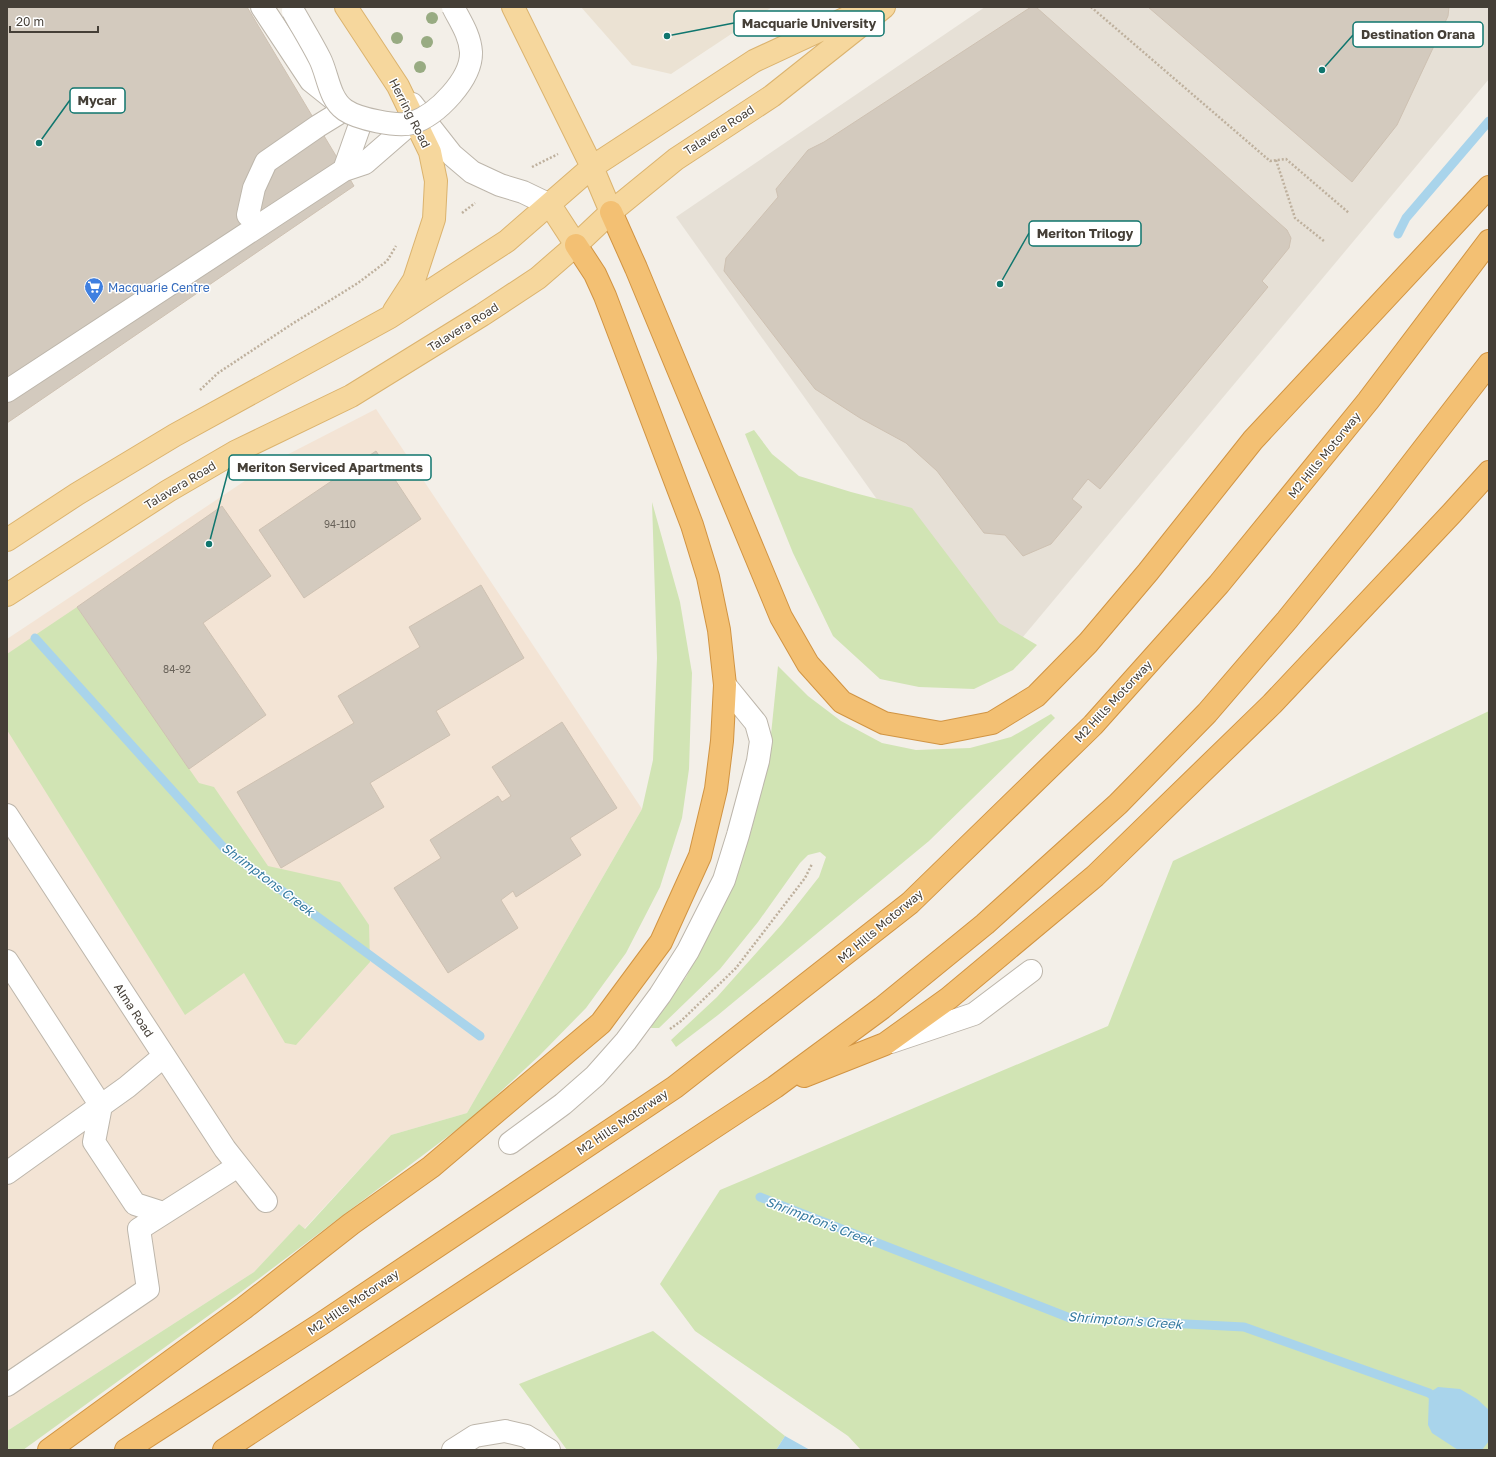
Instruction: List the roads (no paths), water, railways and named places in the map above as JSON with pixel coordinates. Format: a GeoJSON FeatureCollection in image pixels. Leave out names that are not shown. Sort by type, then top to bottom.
{"type":"FeatureCollection","features":[{"type":"Feature","properties":{"kind":"highway"},"geometry":{"type":"LineString","coordinates":[[611,212],[636,268],[781,617],[808,664],[842,702],[884,722],[941,733],[992,723],[1036,696],[1093,637],[1148,572],[1253,440],[1489,186]]}},
{"type":"Feature","properties":{"kind":"highway","name":"M2 Hills Motorway"},"geometry":{"type":"LineString","coordinates":[[126,1450],[321,1324],[675,1087],[910,904],[1093,726],[1219,584],[1368,401],[1489,241]]}},
{"type":"Feature","properties":{"kind":"highway"},"geometry":{"type":"LineString","coordinates":[[50,1450],[244,1308],[351,1224],[431,1166],[601,1023],[661,942],[700,856],[716,789],[722,740],[725,685],[719,630],[708,577],[692,525],[596,274],[576,245]]}},
{"type":"Feature","properties":{"kind":"highway"},"geometry":{"type":"LineString","coordinates":[[224,1450],[775,1087],[882,1008],[985,924],[1118,804],[1207,713],[1287,620],[1384,500],[1489,364]]}},
{"type":"Feature","properties":{"kind":"highway"},"geometry":{"type":"LineString","coordinates":[[775,1087],[885,1044],[949,998],[1095,876],[1272,704],[1447,519],[1489,472]]}},
{"type":"Feature","properties":{"kind":"main road","name":"Herring Road"},"geometry":{"type":"LineString","coordinates":[[346,7],[398,86],[430,152],[436,181],[434,219],[414,280],[390,317]]}},
{"type":"Feature","properties":{"kind":"main road"},"geometry":{"type":"LineString","coordinates":[[513,7],[592,167],[611,212]]}},
{"type":"Feature","properties":{"kind":"main road"},"geometry":{"type":"LineString","coordinates":[[7,540],[77,494],[175,435],[390,317],[508,241],[592,167],[754,61],[870,7]]}},
{"type":"Feature","properties":{"kind":"main road","name":"Talavera Road"},"geometry":{"type":"LineString","coordinates":[[7,595],[168,491],[235,452],[351,396],[476,319],[538,278],[611,212],[676,158],[772,96],[884,7]]}},
{"type":"Feature","properties":{"kind":"main road"},"geometry":{"type":"LineString","coordinates":[[550,205],[576,245]]}},
{"type":"Feature","properties":{"kind":"street"},"geometry":{"type":"LineString","coordinates":[[262,7],[311,80],[348,110],[383,123],[411,123]]}},
{"type":"Feature","properties":{"kind":"street"},"geometry":{"type":"LineString","coordinates":[[7,391],[344,170],[365,164],[411,123],[444,102],[464,78],[469,65],[471,53],[469,39],[453,7]]}},
{"type":"Feature","properties":{"kind":"street"},"geometry":{"type":"LineString","coordinates":[[292,9],[348,110],[344,170]]}},
{"type":"Feature","properties":{"kind":"street"},"geometry":{"type":"LineString","coordinates":[[398,86],[452,155],[472,172],[500,185],[523,192],[550,205]]}},
{"type":"Feature","properties":{"kind":"street"},"geometry":{"type":"LineString","coordinates":[[248,215],[254,188],[266,162],[318,126],[348,110]]}},
{"type":"Feature","properties":{"kind":"street"},"geometry":{"type":"LineString","coordinates":[[510,1144],[563,1104],[595,1076],[626,1041],[660,995],[688,951],[724,880],[758,761],[761,741],[756,723],[725,685]]}},
{"type":"Feature","properties":{"kind":"street","name":"Alma Road"},"geometry":{"type":"LineString","coordinates":[[7,815],[225,1150],[266,1201]]}},
{"type":"Feature","properties":{"kind":"street"},"geometry":{"type":"LineString","coordinates":[[7,961],[101,1106],[94,1142],[135,1204],[163,1213]]}},
{"type":"Feature","properties":{"kind":"street"},"geometry":{"type":"LineString","coordinates":[[885,1044],[974,1014],[1031,971]]}},
{"type":"Feature","properties":{"kind":"street"},"geometry":{"type":"LineString","coordinates":[[7,1173],[127,1087],[164,1056]]}},
{"type":"Feature","properties":{"kind":"street"},"geometry":{"type":"LineString","coordinates":[[7,1385],[148,1289],[139,1229],[238,1166]]}},
{"type":"Feature","properties":{"kind":"street"},"geometry":{"type":"LineString","coordinates":[[453,1450],[475,1436],[505,1431],[526,1436],[549,1450]]}},
{"type":"Feature","properties":{"kind":"water"},"geometry":{"type":"Polygon","coordinates":[[[1438,1387],[1460,1389],[1477,1399],[1489,1410],[1489,1441],[1482,1450],[1458,1450],[1432,1433],[1428,1425],[1429,1393],[1438,1387]]]}},
{"type":"Feature","properties":{"kind":"water"},"geometry":{"type":"Polygon","coordinates":[[[785,1436],[810,1450],[776,1450],[785,1436]]]}},
{"type":"Feature","properties":{"kind":"waterway"},"geometry":{"type":"LineString","coordinates":[[1398,234],[1406,218],[1489,121]]}},
{"type":"Feature","properties":{"kind":"waterway","name":"Shrimptons Creek"},"geometry":{"type":"LineString","coordinates":[[35,638],[225,849],[480,1036]]}},
{"type":"Feature","properties":{"kind":"waterway","name":"Shrimpton's Creek"},"geometry":{"type":"LineString","coordinates":[[760,1197],[1070,1318],[1244,1327],[1429,1393],[1438,1400]]}},
{"type":"Feature","properties":{"kind":"place","name":"Macquarie University"},"geometry":{"type":"Point","coordinates":[667,36]}},
{"type":"Feature","properties":{"kind":"place","name":"Destination Orana"},"geometry":{"type":"Point","coordinates":[1322,70]}},
{"type":"Feature","properties":{"kind":"place","name":"Mycar"},"geometry":{"type":"Point","coordinates":[39,143]}},
{"type":"Feature","properties":{"kind":"place","name":"Meriton Trilogy"},"geometry":{"type":"Point","coordinates":[1000,284]}},
{"type":"Feature","properties":{"kind":"place","name":"Macquarie Centre"},"geometry":{"type":"Point","coordinates":[94,304]}},
{"type":"Feature","properties":{"kind":"place","name":"Meriton Serviced Apartments"},"geometry":{"type":"Point","coordinates":[209,544]}}]}
